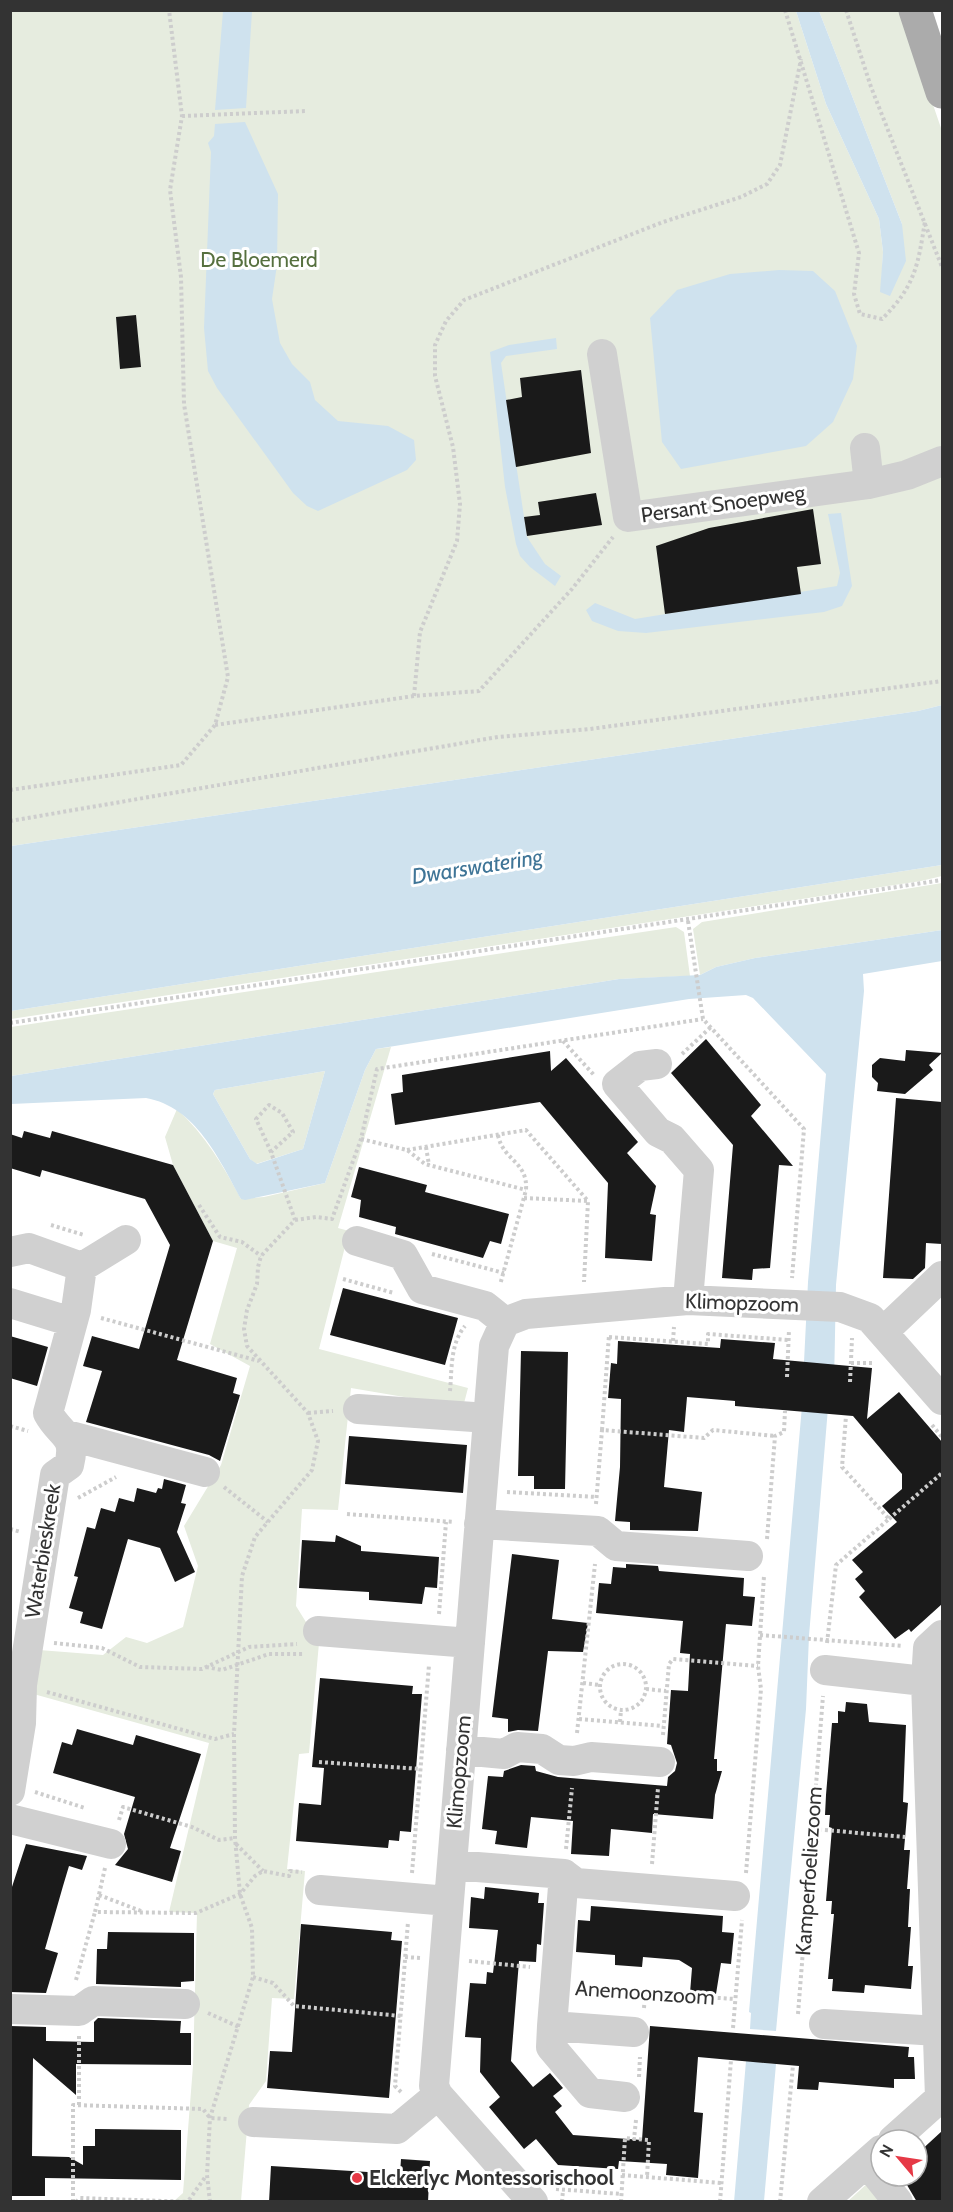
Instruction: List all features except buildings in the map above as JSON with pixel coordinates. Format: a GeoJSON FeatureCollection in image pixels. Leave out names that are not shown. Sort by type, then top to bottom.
{"type":"FeatureCollection","features":[{"type":"Feature","properties":{"kind":"main road"},"geometry":{"type":"LineString","coordinates":[[915,10],[942,92]]}},
{"type":"Feature","properties":{"kind":"street","name":"Persant Snoepweg"},"geometry":{"type":"LineString","coordinates":[[602,354],[628,517],[869,484],[907,475],[942,461]]}},
{"type":"Feature","properties":{"kind":"street"},"geometry":{"type":"LineString","coordinates":[[865,448],[869,484]]}},
{"type":"Feature","properties":{"kind":"street"},"geometry":{"type":"LineString","coordinates":[[657,1064],[640,1066],[617,1084],[658,1132],[672,1139],[699,1170],[688,1300]]}},
{"type":"Feature","properties":{"kind":"street"},"geometry":{"type":"LineString","coordinates":[[126,1240],[82,1267],[74,1316],[48,1413],[56,1428],[67,1435],[205,1472]]}},
{"type":"Feature","properties":{"kind":"street"},"geometry":{"type":"LineString","coordinates":[[357,1241],[403,1255],[422,1289],[494,1313]]}},
{"type":"Feature","properties":{"kind":"street"},"geometry":{"type":"LineString","coordinates":[[10,1252],[29,1248],[82,1267]]}},
{"type":"Feature","properties":{"kind":"street"},"geometry":{"type":"LineString","coordinates":[[883,1332],[942,1276]]}},
{"type":"Feature","properties":{"kind":"street","name":"Klimopzoom"},"geometry":{"type":"LineString","coordinates":[[429,2104],[434,2086],[494,1346],[494,1313],[601,1318],[688,1300],[795,1304],[847,1309]]}},
{"type":"Feature","properties":{"kind":"street"},"geometry":{"type":"LineString","coordinates":[[10,1303],[74,1316]]}},
{"type":"Feature","properties":{"kind":"street"},"geometry":{"type":"LineString","coordinates":[[847,1309],[870,1318],[942,1400]]}},
{"type":"Feature","properties":{"kind":"street"},"geometry":{"type":"LineString","coordinates":[[358,1409],[488,1418]]}},
{"type":"Feature","properties":{"kind":"street","name":"Waterbieskreek"},"geometry":{"type":"LineString","coordinates":[[11,1788],[21,1723],[20,1638],[55,1475],[69,1465],[73,1449],[67,1435]]}},
{"type":"Feature","properties":{"kind":"street"},"geometry":{"type":"LineString","coordinates":[[479,1524],[596,1530],[616,1546],[759,1557]]}},
{"type":"Feature","properties":{"kind":"street"},"geometry":{"type":"LineString","coordinates":[[318,1631],[470,1643]]}},
{"type":"Feature","properties":{"kind":"street"},"geometry":{"type":"LineString","coordinates":[[906,2128],[940,2098],[938,1922],[932,1839],[935,1641]]}},
{"type":"Feature","properties":{"kind":"street"},"geometry":{"type":"LineString","coordinates":[[825,1670],[934,1682]]}},
{"type":"Feature","properties":{"kind":"street"},"geometry":{"type":"LineString","coordinates":[[461,1750],[504,1754],[517,1747],[534,1748],[542,1749],[559,1760],[574,1761],[591,1757],[660,1762]]}},
{"type":"Feature","properties":{"kind":"street"},"geometry":{"type":"LineString","coordinates":[[10,1819],[115,1831]]}},
{"type":"Feature","properties":{"kind":"street"},"geometry":{"type":"LineString","coordinates":[[452,1865],[564,1874],[576,1883],[649,1888],[741,1900]]}},
{"type":"Feature","properties":{"kind":"street","name":"Anemoonzoom"},"geometry":{"type":"LineString","coordinates":[[564,1874],[551,2047],[590,2093],[625,2097]]}},
{"type":"Feature","properties":{"kind":"street"},"geometry":{"type":"LineString","coordinates":[[320,1890],[448,1901]]}},
{"type":"Feature","properties":{"kind":"street"},"geometry":{"type":"LineString","coordinates":[[10,2009],[73,2010],[93,2001],[185,2004]]}},
{"type":"Feature","properties":{"kind":"street"},"geometry":{"type":"LineString","coordinates":[[811,2020],[938,2031]]}},
{"type":"Feature","properties":{"kind":"street","name":"Anemoonzoom"},"geometry":{"type":"LineString","coordinates":[[552,2025],[634,2032]]}},
{"type":"Feature","properties":{"kind":"street"},"geometry":{"type":"LineString","coordinates":[[253,2122],[397,2129],[429,2104],[543,2195]]}},
{"type":"Feature","properties":{"kind":"street"},"geometry":{"type":"LineString","coordinates":[[822,2202],[869,2161]]}},
{"type":"Feature","properties":{"kind":"street"},"geometry":{"type":"LineString","coordinates":[[891,2188],[898,2202]]}},
{"type":"Feature","properties":{"kind":"path"},"geometry":{"type":"LineString","coordinates":[[10,790],[181,765],[216,725],[228,677],[184,404],[181,277],[170,190],[182,116],[169,10]]}},
{"type":"Feature","properties":{"kind":"path"},"geometry":{"type":"LineString","coordinates":[[785,10],[859,253],[854,294],[860,314],[882,319],[904,297],[919,260],[925,221]]}},
{"type":"Feature","properties":{"kind":"path"},"geometry":{"type":"LineString","coordinates":[[846,10],[871,87],[942,267]]}},
{"type":"Feature","properties":{"kind":"path"},"geometry":{"type":"LineString","coordinates":[[414,696],[420,632],[457,541],[460,504],[453,447],[435,376],[435,345],[446,321],[464,300],[663,222],[741,196],[767,184],[780,165],[801,59]]}},
{"type":"Feature","properties":{"kind":"path"},"geometry":{"type":"LineString","coordinates":[[182,116],[306,111]]}},
{"type":"Feature","properties":{"kind":"path"},"geometry":{"type":"LineString","coordinates":[[216,725],[414,696],[479,691],[572,589],[628,517]]}},
{"type":"Feature","properties":{"kind":"path"},"geometry":{"type":"LineString","coordinates":[[10,821],[498,737],[590,729],[942,681]]}},
{"type":"Feature","properties":{"kind":"path"},"geometry":{"type":"LineString","coordinates":[[10,1023],[688,921],[942,880]]}},
{"type":"Feature","properties":{"kind":"path"},"geometry":{"type":"LineString","coordinates":[[688,921],[703,1019]]}},
{"type":"Feature","properties":{"kind":"path"},"geometry":{"type":"LineString","coordinates":[[210,2202],[207,2175],[210,2118],[253,1977],[252,1928],[240,1894],[235,1841],[234,1734],[242,1576],[255,1537],[312,1470],[318,1441],[308,1413],[247,1346],[244,1329],[247,1310],[257,1284],[261,1256],[295,1220],[316,1217],[332,1219],[361,1139],[377,1069],[703,1019],[712,1026],[804,1129],[795,1304],[789,1340],[787,1377]]}},
{"type":"Feature","properties":{"kind":"path"},"geometry":{"type":"LineString","coordinates":[[657,1064],[672,1062],[712,1026]]}},
{"type":"Feature","properties":{"kind":"path"},"geometry":{"type":"LineString","coordinates":[[562,1041],[591,1075],[617,1084]]}},
{"type":"Feature","properties":{"kind":"path"},"geometry":{"type":"LineString","coordinates":[[272,1155],[292,1132],[282,1113],[269,1105],[256,1119],[272,1155],[295,1220]]}},
{"type":"Feature","properties":{"kind":"path"},"geometry":{"type":"LineString","coordinates":[[407,1150],[526,1130],[588,1201],[601,1318],[602,1430],[583,1683],[564,1874]]}},
{"type":"Feature","properties":{"kind":"path"},"geometry":{"type":"LineString","coordinates":[[448,1415],[456,1339],[462,1329],[494,1313],[526,1190],[525,1172],[505,1152],[498,1135]]}},
{"type":"Feature","properties":{"kind":"path"},"geometry":{"type":"LineString","coordinates":[[361,1139],[407,1150],[429,1165],[526,1190]]}},
{"type":"Feature","properties":{"kind":"path"},"geometry":{"type":"LineString","coordinates":[[426,1147],[429,1165]]}},
{"type":"Feature","properties":{"kind":"path"},"geometry":{"type":"LineString","coordinates":[[524,1198],[588,1201]]}},
{"type":"Feature","properties":{"kind":"path"},"geometry":{"type":"LineString","coordinates":[[199,1205],[220,1237],[242,1242],[261,1256]]}},
{"type":"Feature","properties":{"kind":"path"},"geometry":{"type":"LineString","coordinates":[[403,1255],[418,1250],[504,1273]]}},
{"type":"Feature","properties":{"kind":"path"},"geometry":{"type":"LineString","coordinates":[[343,1279],[415,1299],[422,1289]]}},
{"type":"Feature","properties":{"kind":"path"},"geometry":{"type":"LineString","coordinates":[[847,1309],[850,1382]]}},
{"type":"Feature","properties":{"kind":"path"},"geometry":{"type":"LineString","coordinates":[[74,1316],[259,1361]]}},
{"type":"Feature","properties":{"kind":"path"},"geometry":{"type":"LineString","coordinates":[[601,1318],[708,1344],[708,1334],[789,1340]]}},
{"type":"Feature","properties":{"kind":"path"},"geometry":{"type":"LineString","coordinates":[[602,1430],[704,1438],[713,1430],[775,1436],[784,1432],[785,1411]]}},
{"type":"Feature","properties":{"kind":"path"},"geometry":{"type":"LineString","coordinates":[[846,1416],[842,1467],[889,1520]]}},
{"type":"Feature","properties":{"kind":"path"},"geometry":{"type":"LineString","coordinates":[[733,2028],[741,1900],[761,1689],[758,1666],[759,1557],[775,1436]]}},
{"type":"Feature","properties":{"kind":"path"},"geometry":{"type":"LineString","coordinates":[[74,1500],[127,1470],[133,1453]]}},
{"type":"Feature","properties":{"kind":"path"},"geometry":{"type":"LineString","coordinates":[[205,1472],[268,1522]]}},
{"type":"Feature","properties":{"kind":"path","name":"Kamperfoeliezoom"},"geometry":{"type":"LineString","coordinates":[[811,2020],[813,1830],[825,1670],[836,1565],[942,1473]]}},
{"type":"Feature","properties":{"kind":"path"},"geometry":{"type":"LineString","coordinates":[[482,1491],[597,1497]]}},
{"type":"Feature","properties":{"kind":"path"},"geometry":{"type":"LineString","coordinates":[[347,1514],[479,1524]]}},
{"type":"Feature","properties":{"kind":"path"},"geometry":{"type":"LineString","coordinates":[[20,1638],[102,1648],[140,1666],[202,1669],[249,1647],[291,1646],[308,1640],[318,1631]]}},
{"type":"Feature","properties":{"kind":"path"},"geometry":{"type":"LineString","coordinates":[[760,1635],[828,1640],[935,1641]]}},
{"type":"Feature","properties":{"kind":"path"},"geometry":{"type":"LineString","coordinates":[[649,1888],[669,1664],[673,1659],[758,1666]]}},
{"type":"Feature","properties":{"kind":"path"},"geometry":{"type":"LineString","coordinates":[[621,1664],[637,1668],[642,1674],[646,1689],[644,1696],[635,1707],[621,1710],[614,1708],[603,1699],[600,1685],[607,1671],[621,1664]]}},
{"type":"Feature","properties":{"kind":"path"},"geometry":{"type":"LineString","coordinates":[[583,1683],[600,1685]]}},
{"type":"Feature","properties":{"kind":"path"},"geometry":{"type":"LineString","coordinates":[[22,1685],[214,1739],[234,1734]]}},
{"type":"Feature","properties":{"kind":"path"},"geometry":{"type":"LineString","coordinates":[[646,1689],[666,1690]]}},
{"type":"Feature","properties":{"kind":"path"},"geometry":{"type":"LineString","coordinates":[[620,1722],[621,1710]]}},
{"type":"Feature","properties":{"kind":"path"},"geometry":{"type":"LineString","coordinates":[[579,1719],[663,1726]]}},
{"type":"Feature","properties":{"kind":"path"},"geometry":{"type":"LineString","coordinates":[[319,1762],[421,1769]]}},
{"type":"Feature","properties":{"kind":"path"},"geometry":{"type":"LineString","coordinates":[[11,1788],[87,1808]]}},
{"type":"Feature","properties":{"kind":"path"},"geometry":{"type":"LineString","coordinates":[[79,2105],[73,2010],[94,1912],[123,1807],[192,1827],[219,1840],[235,1841],[263,1871],[290,1876],[290,1871],[321,1873],[320,1890]]}},
{"type":"Feature","properties":{"kind":"path"},"geometry":{"type":"LineString","coordinates":[[109,1815],[115,1831]]}},
{"type":"Feature","properties":{"kind":"path"},"geometry":{"type":"LineString","coordinates":[[813,1830],[932,1839]]}},
{"type":"Feature","properties":{"kind":"path"},"geometry":{"type":"LineString","coordinates":[[94,1912],[196,1913],[240,1894],[255,1876],[263,1871]]}},
{"type":"Feature","properties":{"kind":"path"},"geometry":{"type":"LineString","coordinates":[[99,1895],[144,1912]]}},
{"type":"Feature","properties":{"kind":"path"},"geometry":{"type":"LineString","coordinates":[[405,1957],[444,1959],[556,1978]]}},
{"type":"Feature","properties":{"kind":"path"},"geometry":{"type":"LineString","coordinates":[[253,1977],[273,1983],[294,2006],[401,2016],[395,2086],[429,2104]]}},
{"type":"Feature","properties":{"kind":"path","name":"Anemoonzoom"},"geometry":{"type":"LineString","coordinates":[[556,1978],[735,1999]]}},
{"type":"Feature","properties":{"kind":"path"},"geometry":{"type":"LineString","coordinates":[[720,2202],[731,2060]]}},
{"type":"Feature","properties":{"kind":"path"},"geometry":{"type":"LineString","coordinates":[[780,2202],[793,2065]]}},
{"type":"Feature","properties":{"kind":"path"},"geometry":{"type":"LineString","coordinates":[[74,2202],[73,2105],[203,2109],[210,2118]]}},
{"type":"Feature","properties":{"kind":"path"},"geometry":{"type":"LineString","coordinates":[[621,2202],[625,2138],[634,2139]]}},
{"type":"Feature","properties":{"kind":"path"},"geometry":{"type":"LineString","coordinates":[[74,2202],[80,2198],[190,2201],[207,2175]]}},
{"type":"Feature","properties":{"kind":"path"},"geometry":{"type":"LineString","coordinates":[[622,2175],[721,2183]]}},
{"type":"Feature","properties":{"kind":"path"},"geometry":{"type":"LineString","coordinates":[[562,2202],[563,2190]]}},
{"type":"Feature","properties":{"kind":"path"},"geometry":{"type":"LineString","coordinates":[[543,2195],[563,2190],[621,2194]]}},
{"type":"Feature","properties":{"kind":"green space","name":"De Bloemerd"},"geometry":{"type":"Polygon","coordinates":[[[11,11],[796,11],[826,104],[879,219],[883,252],[881,292],[902,224],[819,11],[901,11],[942,131],[942,705],[918,711],[11,846],[11,11]]]}},
{"type":"Feature","properties":{"kind":"green space"},"geometry":{"type":"Polygon","coordinates":[[[942,865],[942,876],[921,881],[11,1019],[11,1011],[942,865]]]}},
{"type":"Feature","properties":{"kind":"green space"},"geometry":{"type":"Polygon","coordinates":[[[942,883],[942,930],[755,958],[716,967],[700,975],[693,929],[702,922],[942,883]]]}},
{"type":"Feature","properties":{"kind":"green space"},"geometry":{"type":"Polygon","coordinates":[[[676,927],[684,932],[690,976],[619,979],[11,1076],[11,1027],[676,927]]]}},
{"type":"Feature","properties":{"kind":"green space"},"geometry":{"type":"Polygon","coordinates":[[[391,1047],[338,1228],[349,1231],[319,1349],[468,1388],[463,1407],[351,1388],[338,1510],[302,1509],[296,1606],[319,1643],[309,1753],[299,1754],[287,1869],[305,1871],[294,1999],[272,1998],[266,2081],[249,2105],[241,2201],[174,2201],[183,2193],[193,2066],[197,1913],[169,1912],[209,1743],[30,1693],[39,1650],[103,1655],[126,1637],[147,1643],[183,1627],[198,1566],[184,1526],[221,1465],[250,1366],[210,1344],[237,1248],[213,1241],[173,1165],[165,1137],[177,1109],[213,1151],[241,1199],[264,1197],[325,1183],[365,1070],[376,1049],[391,1047]]]}},
{"type":"Feature","properties":{"kind":"green space"},"geometry":{"type":"Polygon","coordinates":[[[325,1071],[303,1149],[256,1164],[250,1159],[213,1094],[215,1090],[325,1071]]]}},
{"type":"Feature","properties":{"kind":"green space"},"geometry":{"type":"Polygon","coordinates":[[[869,2182],[869,2188],[876,2188],[887,2202],[847,2202],[869,2182]]]}},
{"type":"Feature","properties":{"kind":"water"},"geometry":{"type":"Polygon","coordinates":[[[223,11],[252,11],[246,108],[215,110],[223,11]]]}},
{"type":"Feature","properties":{"kind":"water"},"geometry":{"type":"Polygon","coordinates":[[[796,11],[819,11],[902,224],[906,261],[890,296],[880,292],[883,252],[879,219],[826,104],[796,11]]]}},
{"type":"Feature","properties":{"kind":"water"},"geometry":{"type":"Polygon","coordinates":[[[245,122],[278,194],[277,265],[272,299],[280,343],[292,364],[310,382],[315,400],[338,421],[388,426],[414,440],[416,460],[407,470],[318,511],[307,506],[293,493],[217,388],[208,371],[204,328],[211,152],[208,143],[214,136],[215,124],[245,122]]]}},
{"type":"Feature","properties":{"kind":"water"},"geometry":{"type":"Polygon","coordinates":[[[779,270],[813,271],[835,291],[857,346],[853,379],[833,422],[806,446],[681,469],[662,442],[650,318],[677,290],[730,274],[779,270]]]}},
{"type":"Feature","properties":{"kind":"water"},"geometry":{"type":"Polygon","coordinates":[[[556,338],[557,349],[506,356],[501,363],[527,537],[545,564],[561,576],[555,586],[530,567],[520,556],[516,544],[505,487],[490,352],[509,345],[556,338]]]}},
{"type":"Feature","properties":{"kind":"water"},"geometry":{"type":"Polygon","coordinates":[[[841,513],[852,586],[842,606],[824,612],[646,633],[618,631],[592,621],[586,610],[595,603],[635,619],[837,586],[840,573],[828,514],[841,513]]]}},
{"type":"Feature","properties":{"kind":"water","name":"Dwarswatering"},"geometry":{"type":"Polygon","coordinates":[[[942,705],[942,865],[11,1011],[11,846],[918,711],[942,705]]]}},
{"type":"Feature","properties":{"kind":"water"},"geometry":{"type":"Polygon","coordinates":[[[942,930],[942,961],[863,974],[864,991],[836,1285],[834,1384],[803,1382],[808,1282],[826,1074],[753,998],[746,995],[689,999],[376,1049],[365,1070],[325,1183],[245,1200],[241,1199],[204,1137],[192,1123],[164,1103],[146,1098],[11,1104],[11,1076],[619,979],[700,975],[716,967],[755,958],[942,930]],[[325,1071],[215,1090],[213,1094],[250,1159],[257,1164],[303,1149],[325,1071]]]}},
{"type":"Feature","properties":{"kind":"water"},"geometry":{"type":"Polygon","coordinates":[[[802,1406],[828,1408],[809,1636],[806,1709],[776,2031],[750,2029],[751,2013],[749,2012],[802,1406]]]}},
{"type":"Feature","properties":{"kind":"water"},"geometry":{"type":"Polygon","coordinates":[[[746,2061],[776,2064],[764,2201],[734,2202],[746,2061]]]}},
{"type":"Feature","properties":{"kind":"place","name":"Elckerlyc Montessorischool"},"geometry":{"type":"Point","coordinates":[357,2178]}}]}
